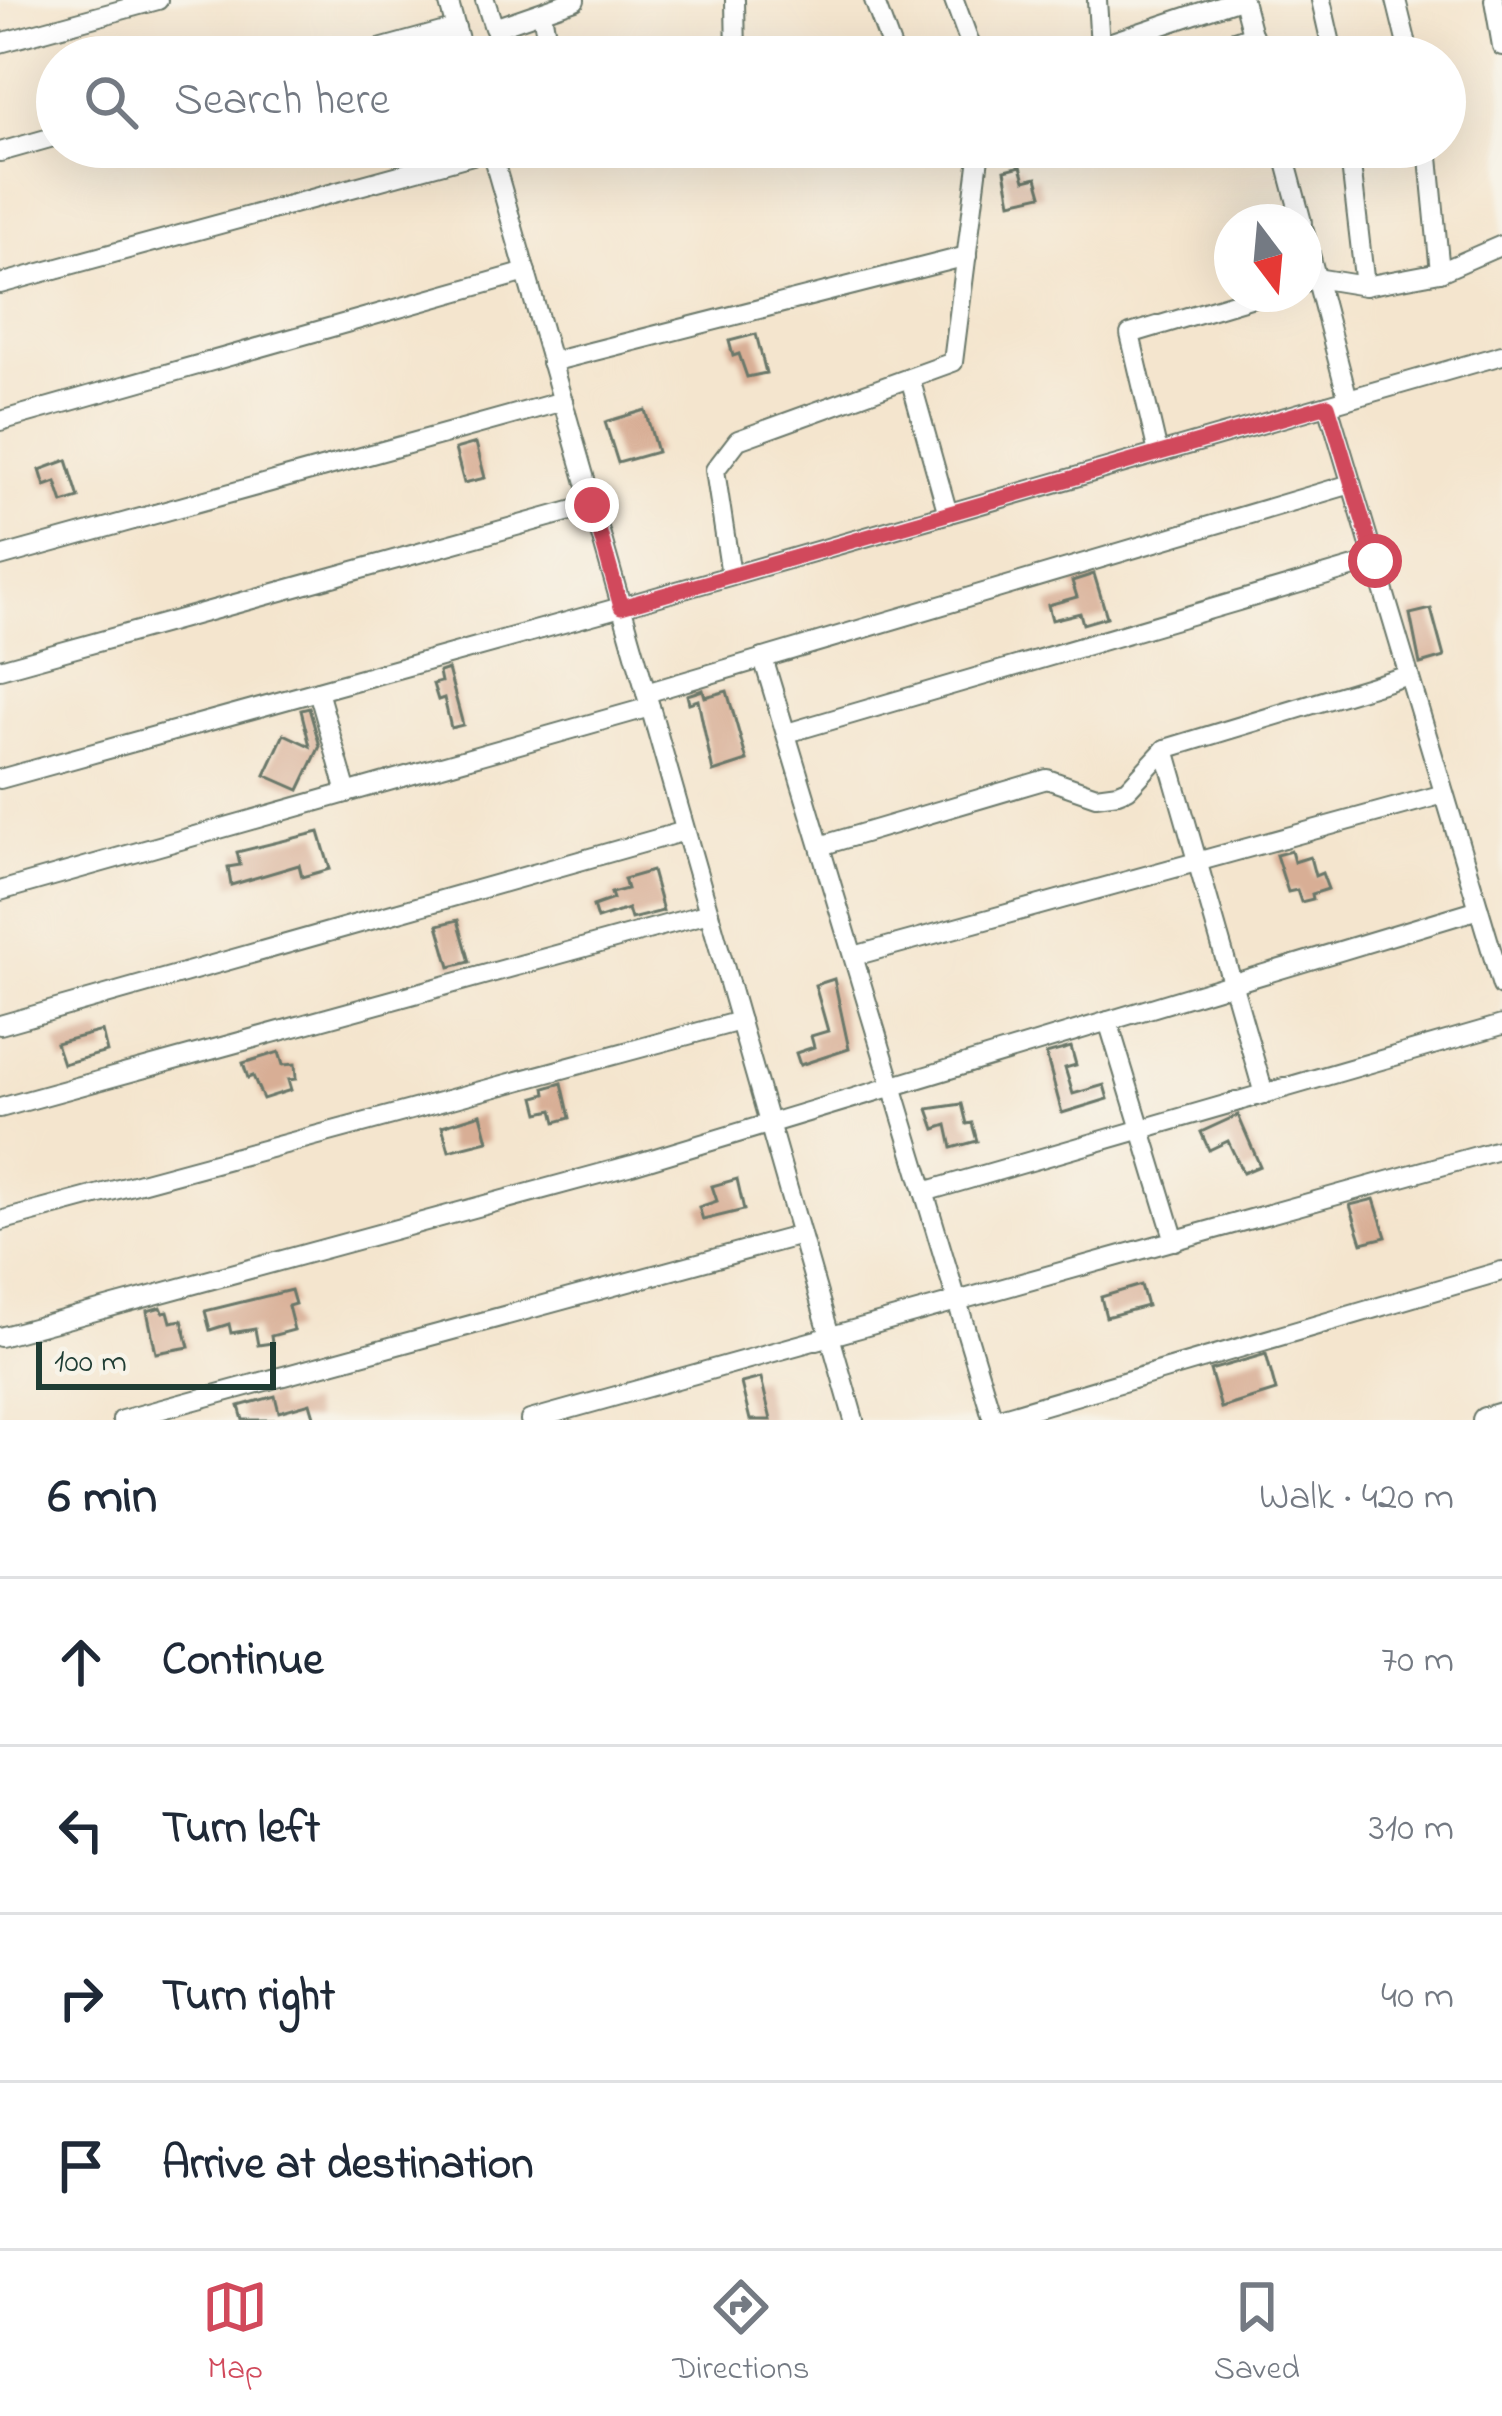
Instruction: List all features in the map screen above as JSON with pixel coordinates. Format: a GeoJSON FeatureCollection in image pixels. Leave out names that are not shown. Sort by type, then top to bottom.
{"type":"FeatureCollection","features":[{"type":"Feature","properties":{"kind":"street"},"geometry":{"type":"LineString","coordinates":[[0,43],[158,0]]}},
{"type":"Feature","properties":{"kind":"street"},"geometry":{"type":"LineString","coordinates":[[448,0],[458,36]]}},
{"type":"Feature","properties":{"kind":"street"},"geometry":{"type":"LineString","coordinates":[[484,0],[494,28],[575,0]]}},
{"type":"Feature","properties":{"kind":"street"},"geometry":{"type":"LineString","coordinates":[[735,0],[736,36]]}},
{"type":"Feature","properties":{"kind":"street"},"geometry":{"type":"LineString","coordinates":[[874,0],[887,36]]}},
{"type":"Feature","properties":{"kind":"street"},"geometry":{"type":"LineString","coordinates":[[954,0],[968,36]]}},
{"type":"Feature","properties":{"kind":"street"},"geometry":{"type":"LineString","coordinates":[[1096,0],[1099,36]]}},
{"type":"Feature","properties":{"kind":"street"},"geometry":{"type":"LineString","coordinates":[[1130,36],[1240,0],[1249,36]]}},
{"type":"Feature","properties":{"kind":"street"},"geometry":{"type":"LineString","coordinates":[[1322,0],[1330,36]]}},
{"type":"Feature","properties":{"kind":"street"},"geometry":{"type":"LineString","coordinates":[[1396,0],[1405,36]]}},
{"type":"Feature","properties":{"kind":"street"},"geometry":{"type":"LineString","coordinates":[[1494,0],[1502,46]]}},
{"type":"Feature","properties":{"kind":"street"},"geometry":{"type":"LineString","coordinates":[[542,13],[546,36]]}},
{"type":"Feature","properties":{"kind":"street"},"geometry":{"type":"LineString","coordinates":[[427,36],[456,28]]}},
{"type":"Feature","properties":{"kind":"street"},"geometry":{"type":"LineString","coordinates":[[0,152],[36,142]]}},
{"type":"Feature","properties":{"kind":"street"},"geometry":{"type":"LineString","coordinates":[[0,284],[418,168]]}},
{"type":"Feature","properties":{"kind":"street"},"geometry":{"type":"LineString","coordinates":[[496,168],[854,1420]]}},
{"type":"Feature","properties":{"kind":"street"},"geometry":{"type":"LineString","coordinates":[[731,575],[715,470],[738,440],[952,362],[978,168]]}},
{"type":"Feature","properties":{"kind":"street"},"geometry":{"type":"LineString","coordinates":[[1288,168],[1297,204]]}},
{"type":"Feature","properties":{"kind":"street"},"geometry":{"type":"LineString","coordinates":[[1351,168],[1365,286]]}},
{"type":"Feature","properties":{"kind":"street"},"geometry":{"type":"LineString","coordinates":[[1430,168],[1440,272]]}},
{"type":"Feature","properties":{"kind":"street"},"geometry":{"type":"LineString","coordinates":[[1322,281],[1365,286],[1440,272],[1502,245]]}},
{"type":"Feature","properties":{"kind":"street"},"geometry":{"type":"LineString","coordinates":[[551,362],[967,256]]}},
{"type":"Feature","properties":{"kind":"street"},"geometry":{"type":"LineString","coordinates":[[0,422],[526,272]]}},
{"type":"Feature","properties":{"kind":"street"},"geometry":{"type":"LineString","coordinates":[[1158,454],[1130,334],[1214,309]]}},
{"type":"Feature","properties":{"kind":"street"},"geometry":{"type":"LineString","coordinates":[[1320,312],[1348,399]]}},
{"type":"Feature","properties":{"kind":"street"},"geometry":{"type":"LineString","coordinates":[[0,779],[1502,355]]}},
{"type":"Feature","properties":{"kind":"street"},"geometry":{"type":"LineString","coordinates":[[910,378],[948,514]]}},
{"type":"Feature","properties":{"kind":"street"},"geometry":{"type":"LineString","coordinates":[[0,557],[563,401]]}},
{"type":"Feature","properties":{"kind":"street"},"geometry":{"type":"LineString","coordinates":[[1328,405],[1502,986]]}},
{"type":"Feature","properties":{"kind":"street"},"geometry":{"type":"LineString","coordinates":[[0,892],[346,793],[648,700],[763,658],[1351,484]]}},
{"type":"Feature","properties":{"kind":"street"},"geometry":{"type":"LineString","coordinates":[[0,669],[592,505]]}},
{"type":"Feature","properties":{"kind":"street"},"geometry":{"type":"LineString","coordinates":[[787,734],[1375,561]]}},
{"type":"Feature","properties":{"kind":"street"},"geometry":{"type":"LineString","coordinates":[[763,658],[993,1420],[1502,1271]]}},
{"type":"Feature","properties":{"kind":"street"},"geometry":{"type":"LineString","coordinates":[[820,846],[1047,779],[1107,796],[1127,789],[1165,749],[1409,675]]}},
{"type":"Feature","properties":{"kind":"street"},"geometry":{"type":"LineString","coordinates":[[318,691],[346,793]]}},
{"type":"Feature","properties":{"kind":"street"},"geometry":{"type":"LineString","coordinates":[[1165,749],[1264,1094]]}},
{"type":"Feature","properties":{"kind":"street"},"geometry":{"type":"LineString","coordinates":[[854,956],[1444,794]]}},
{"type":"Feature","properties":{"kind":"street"},"geometry":{"type":"LineString","coordinates":[[0,1025],[685,830]]}},
{"type":"Feature","properties":{"kind":"street"},"geometry":{"type":"LineString","coordinates":[[0,1337],[632,1165],[1479,909]]}},
{"type":"Feature","properties":{"kind":"street"},"geometry":{"type":"LineString","coordinates":[[0,1108],[709,913]]}},
{"type":"Feature","properties":{"kind":"street"},"geometry":{"type":"LineString","coordinates":[[0,1221],[740,1021]]}},
{"type":"Feature","properties":{"kind":"street"},"geometry":{"type":"LineString","coordinates":[[1108,1021],[1175,1241]]}},
{"type":"Feature","properties":{"kind":"street"},"geometry":{"type":"LineString","coordinates":[[924,1192],[1502,1024]]}},
{"type":"Feature","properties":{"kind":"street"},"geometry":{"type":"LineString","coordinates":[[530,1420],[1502,1149]]}},
{"type":"Feature","properties":{"kind":"street"},"geometry":{"type":"LineString","coordinates":[[122,1420],[801,1235]]}},
{"type":"Feature","properties":{"kind":"street"},"geometry":{"type":"LineString","coordinates":[[1485,1420],[1502,1415]]}},
{"type":"Feature","properties":{"kind":"building"},"geometry":{"type":"Polygon","coordinates":[[[1022,168],[1025,180],[1037,177],[1042,195],[1011,202],[1005,170],[1022,168]]]}},
{"type":"Feature","properties":{"kind":"building"},"geometry":{"type":"Polygon","coordinates":[[[756,334],[766,373],[747,377],[729,341],[756,334]]]}},
{"type":"Feature","properties":{"kind":"building"},"geometry":{"type":"Polygon","coordinates":[[[645,410],[657,452],[618,463],[605,422],[645,410]]]}},
{"type":"Feature","properties":{"kind":"building"},"geometry":{"type":"Polygon","coordinates":[[[476,443],[485,478],[464,483],[455,449],[476,443]]]}},
{"type":"Feature","properties":{"kind":"building"},"geometry":{"type":"Polygon","coordinates":[[[67,460],[79,498],[63,503],[56,482],[45,486],[40,470],[67,460]]]}},
{"type":"Feature","properties":{"kind":"building"},"geometry":{"type":"Polygon","coordinates":[[[1094,574],[1107,617],[1083,624],[1080,613],[1052,620],[1048,605],[1077,597],[1072,581],[1094,574]]]}},
{"type":"Feature","properties":{"kind":"building"},"geometry":{"type":"Polygon","coordinates":[[[1431,609],[1444,657],[1420,664],[1410,614],[1431,609]]]}},
{"type":"Feature","properties":{"kind":"building"},"geometry":{"type":"Polygon","coordinates":[[[448,669],[463,725],[451,728],[444,698],[438,700],[433,684],[441,682],[439,672],[448,669]]]}},
{"type":"Feature","properties":{"kind":"building"},"geometry":{"type":"Polygon","coordinates":[[[703,690],[705,697],[727,691],[747,761],[713,772],[698,700],[689,703],[687,695],[703,690]]]}},
{"type":"Feature","properties":{"kind":"building"},"geometry":{"type":"Polygon","coordinates":[[[309,708],[320,746],[299,790],[265,775],[284,734],[310,746],[301,710],[309,708]]]}},
{"type":"Feature","properties":{"kind":"building"},"geometry":{"type":"Polygon","coordinates":[[[319,832],[330,869],[302,877],[299,865],[231,885],[228,867],[240,865],[237,852],[319,832]]]}},
{"type":"Feature","properties":{"kind":"building"},"geometry":{"type":"Polygon","coordinates":[[[1291,851],[1294,862],[1310,857],[1315,876],[1322,873],[1328,889],[1301,902],[1297,890],[1288,892],[1276,855],[1291,851]]]}},
{"type":"Feature","properties":{"kind":"building"},"geometry":{"type":"Polygon","coordinates":[[[652,871],[663,911],[631,919],[628,909],[597,919],[593,906],[627,889],[624,879],[652,871]]]}},
{"type":"Feature","properties":{"kind":"building"},"geometry":{"type":"Polygon","coordinates":[[[458,920],[470,962],[450,967],[438,925],[458,920]]]}},
{"type":"Feature","properties":{"kind":"building"},"geometry":{"type":"Polygon","coordinates":[[[834,979],[849,1049],[800,1065],[796,1053],[814,1047],[811,1036],[828,1031],[815,985],[834,979]]]}},
{"type":"Feature","properties":{"kind":"building"},"geometry":{"type":"Polygon","coordinates":[[[102,1031],[107,1052],[63,1064],[56,1043],[102,1031]]]}},
{"type":"Feature","properties":{"kind":"building"},"geometry":{"type":"Polygon","coordinates":[[[1071,1047],[1076,1065],[1065,1068],[1073,1094],[1104,1085],[1108,1099],[1062,1113],[1046,1054],[1071,1047]]]}},
{"type":"Feature","properties":{"kind":"building"},"geometry":{"type":"Polygon","coordinates":[[[279,1052],[283,1065],[295,1064],[296,1079],[288,1080],[291,1090],[263,1099],[243,1063],[279,1052]]]}},
{"type":"Feature","properties":{"kind":"building"},"geometry":{"type":"Polygon","coordinates":[[[562,1083],[570,1118],[556,1122],[553,1110],[539,1113],[535,1097],[562,1083]]]}},
{"type":"Feature","properties":{"kind":"building"},"geometry":{"type":"Polygon","coordinates":[[[962,1104],[977,1141],[952,1148],[947,1125],[935,1129],[928,1109],[962,1104]]]}},
{"type":"Feature","properties":{"kind":"building"},"geometry":{"type":"Polygon","coordinates":[[[481,1114],[488,1141],[449,1151],[442,1126],[481,1114]]]}},
{"type":"Feature","properties":{"kind":"building"},"geometry":{"type":"Polygon","coordinates":[[[1238,1115],[1260,1166],[1243,1173],[1228,1141],[1209,1150],[1201,1132],[1238,1115]]]}},
{"type":"Feature","properties":{"kind":"building"},"geometry":{"type":"Polygon","coordinates":[[[737,1179],[744,1210],[703,1220],[699,1207],[717,1201],[712,1186],[737,1179]]]}},
{"type":"Feature","properties":{"kind":"building"},"geometry":{"type":"Polygon","coordinates":[[[1374,1199],[1386,1237],[1362,1243],[1350,1205],[1374,1199]]]}},
{"type":"Feature","properties":{"kind":"building"},"geometry":{"type":"Polygon","coordinates":[[[1141,1285],[1147,1306],[1106,1317],[1101,1297],[1141,1285]]]}},
{"type":"Feature","properties":{"kind":"building"},"geometry":{"type":"Polygon","coordinates":[[[291,1290],[295,1304],[288,1306],[294,1330],[271,1336],[272,1343],[258,1345],[255,1329],[231,1333],[229,1324],[210,1330],[205,1311],[291,1290]]]}},
{"type":"Feature","properties":{"kind":"building"},"geometry":{"type":"Polygon","coordinates":[[[161,1307],[168,1311],[171,1322],[182,1320],[189,1347],[156,1353],[147,1311],[161,1307]]]}},
{"type":"Feature","properties":{"kind":"building"},"geometry":{"type":"Polygon","coordinates":[[[1266,1354],[1276,1391],[1221,1408],[1210,1370],[1266,1354]]]}},
{"type":"Feature","properties":{"kind":"building"},"geometry":{"type":"Polygon","coordinates":[[[761,1378],[771,1420],[750,1420],[741,1383],[761,1378]]]}},
{"type":"Feature","properties":{"kind":"building"},"geometry":{"type":"Polygon","coordinates":[[[275,1396],[279,1412],[310,1403],[315,1420],[243,1420],[239,1406],[275,1396]]]}},
{"type":"Feature","properties":{"kind":"route"},"geometry":{"type":"LineString","coordinates":[[592,505],[621,607],[1328,405],[1375,561]]}}]}
